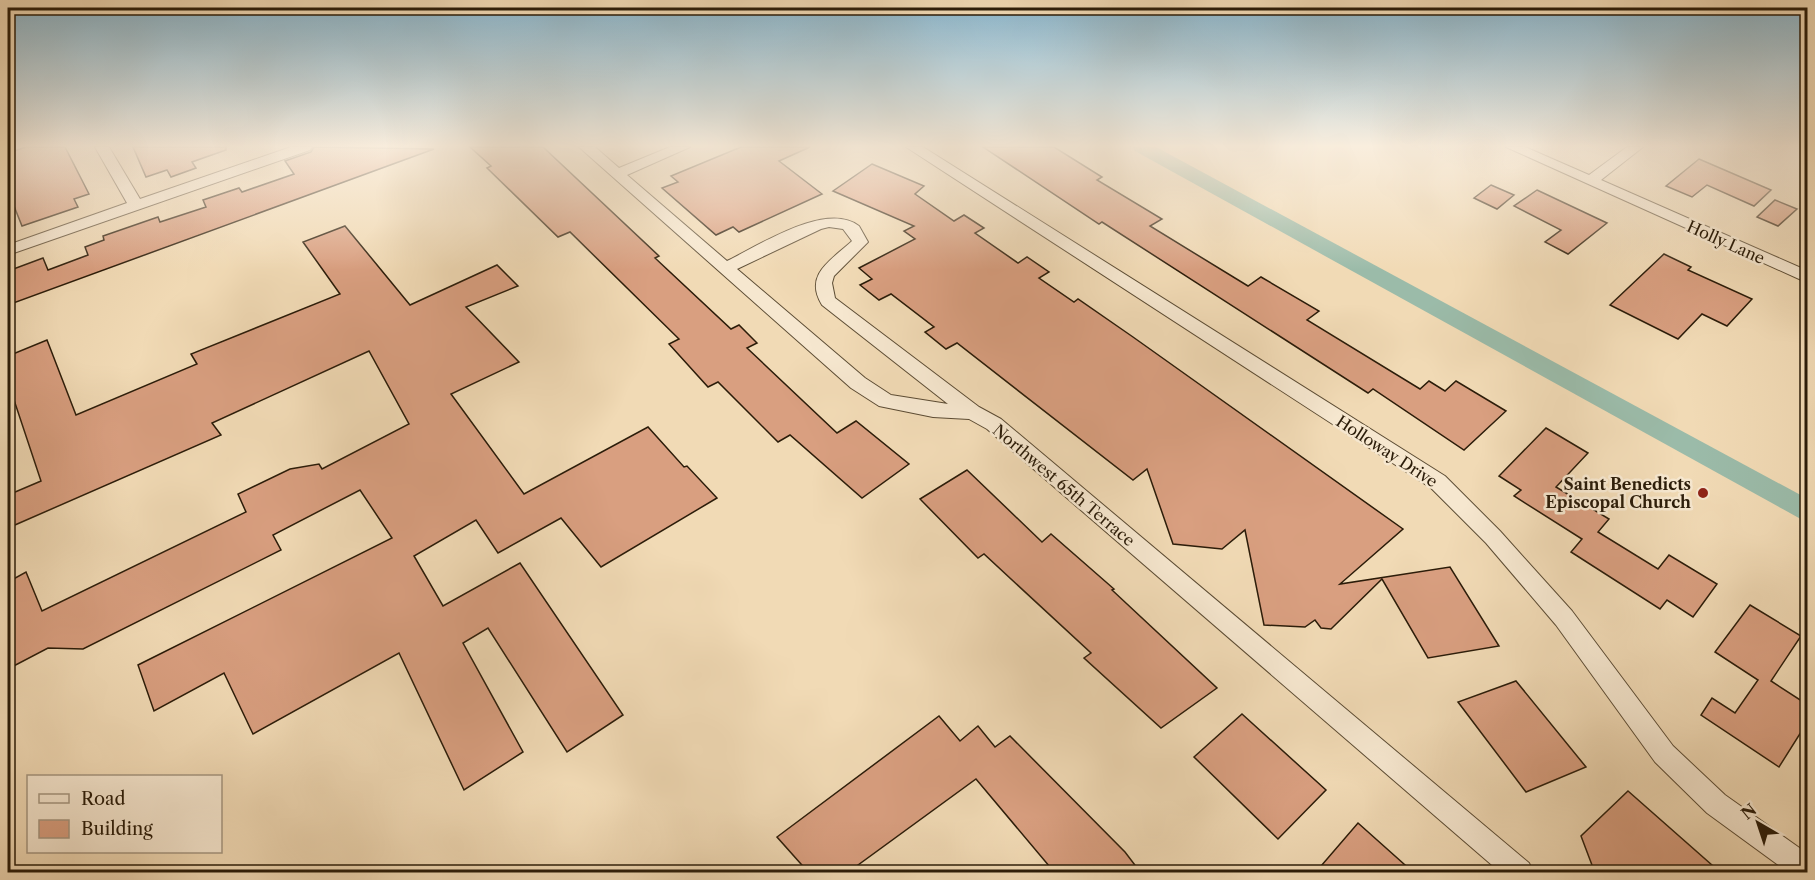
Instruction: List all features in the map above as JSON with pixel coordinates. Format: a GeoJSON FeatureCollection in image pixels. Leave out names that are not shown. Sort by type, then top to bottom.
{"type":"FeatureCollection","features":[{"type":"Feature","properties":{"kind":"street"},"geometry":{"type":"LineString","coordinates":[[126,188],[136,206]]}},
{"type":"Feature","properties":{"kind":"street"},"geometry":{"type":"LineString","coordinates":[[8,250],[187,188]]}},
{"type":"Feature","properties":{"kind":"street","name":"Northwest 65th Terrace"},"geometry":{"type":"LineString","coordinates":[[636,188],[858,383],[886,401],[933,410],[972,412],[1003,432],[1520,873]]}},
{"type":"Feature","properties":{"kind":"street","name":"Holloway Drive"},"geometry":{"type":"LineString","coordinates":[[977,188],[1438,482],[1493,537],[1563,618],[1664,754],[1716,804],[1808,871]]}},
{"type":"Feature","properties":{"kind":"street","name":"Holly Lane"},"geometry":{"type":"LineString","coordinates":[[1606,188],[1808,278]]}},
{"type":"Feature","properties":{"kind":"street"},"geometry":{"type":"LineString","coordinates":[[726,268],[816,225],[827,222],[843,223],[853,228],[859,234],[860,242],[829,271],[822,288],[828,301],[972,412]]}},
{"type":"Feature","properties":{"kind":"building"},"geometry":{"type":"Polygon","coordinates":[[[8,188],[86,188],[89,194],[74,199],[78,207],[22,226],[8,188]]]}},
{"type":"Feature","properties":{"kind":"building"},"geometry":{"type":"Polygon","coordinates":[[[239,188],[242,192],[253,188],[327,188],[8,305],[8,271],[43,258],[48,270],[88,255],[85,247],[104,240],[103,236],[158,217],[160,222],[206,207],[203,200],[239,188]]]}},
{"type":"Feature","properties":{"kind":"building"},"geometry":{"type":"Polygon","coordinates":[[[508,188],[587,188],[659,256],[655,258],[731,329],[739,325],[757,343],[747,348],[837,433],[856,421],[909,464],[862,498],[790,435],[778,442],[718,382],[708,387],[669,344],[679,339],[570,232],[558,237],[508,188]]]}},
{"type":"Feature","properties":{"kind":"building"},"geometry":{"type":"Polygon","coordinates":[[[662,188],[814,188],[822,194],[739,232],[733,227],[716,235],[662,188]]]}},
{"type":"Feature","properties":{"kind":"building"},"geometry":{"type":"Polygon","coordinates":[[[837,188],[922,188],[915,194],[954,221],[964,215],[984,228],[975,233],[1018,263],[1027,257],[1049,272],[1039,278],[1074,302],[1078,299],[1403,529],[1340,584],[1450,567],[1499,646],[1428,658],[1382,579],[1331,629],[1321,628],[1315,620],[1305,627],[1264,625],[1245,530],[1222,549],[1173,544],[1147,469],[1133,480],[957,343],[946,349],[925,332],[934,327],[891,294],[879,300],[860,285],[872,279],[859,268],[915,239],[904,231],[914,226],[833,191],[837,188]]]}},
{"type":"Feature","properties":{"kind":"building"},"geometry":{"type":"Polygon","coordinates":[[[1045,188],[1110,188],[1162,219],[1150,226],[1248,286],[1261,277],[1319,311],[1307,320],[1420,389],[1429,381],[1445,391],[1456,381],[1506,411],[1464,450],[1373,389],[1368,393],[1102,222],[1099,224],[1045,188]]]}},
{"type":"Feature","properties":{"kind":"building"},"geometry":{"type":"Polygon","coordinates":[[[1487,188],[1498,188],[1514,195],[1497,209],[1474,198],[1487,188]]]}},
{"type":"Feature","properties":{"kind":"building"},"geometry":{"type":"Polygon","coordinates":[[[1671,188],[1703,188],[1692,197],[1671,188]]]}},
{"type":"Feature","properties":{"kind":"building"},"geometry":{"type":"Polygon","coordinates":[[[1714,188],[1771,190],[1754,206],[1714,188]]]}},
{"type":"Feature","properties":{"kind":"building"},"geometry":{"type":"Polygon","coordinates":[[[1537,190],[1607,223],[1568,254],[1545,242],[1561,230],[1514,206],[1537,190]]]}},
{"type":"Feature","properties":{"kind":"building"},"geometry":{"type":"Polygon","coordinates":[[[1775,200],[1797,209],[1778,226],[1757,217],[1775,200]]]}},
{"type":"Feature","properties":{"kind":"building"},"geometry":{"type":"Polygon","coordinates":[[[345,226],[410,305],[497,265],[518,286],[466,307],[519,362],[451,394],[524,494],[648,427],[684,467],[687,466],[717,498],[601,567],[561,518],[498,553],[476,520],[414,556],[443,606],[520,563],[623,715],[567,752],[488,628],[463,643],[523,752],[464,790],[399,653],[253,734],[224,673],[154,711],[138,665],[392,538],[360,490],[273,535],[281,550],[83,649],[48,648],[8,669],[8,582],[26,572],[42,611],[246,512],[238,494],[290,469],[319,464],[322,469],[409,424],[369,351],[212,423],[221,435],[8,528],[8,495],[41,481],[8,382],[8,356],[47,340],[76,415],[197,364],[191,354],[340,294],[303,242],[345,226]]]}},
{"type":"Feature","properties":{"kind":"building"},"geometry":{"type":"Polygon","coordinates":[[[1664,254],[1691,267],[1688,270],[1752,299],[1727,326],[1702,314],[1678,339],[1610,305],[1664,254]]]}},
{"type":"Feature","properties":{"kind":"building"},"geometry":{"type":"Polygon","coordinates":[[[1546,428],[1588,453],[1556,487],[1609,519],[1598,532],[1658,569],[1669,555],[1717,584],[1693,617],[1667,600],[1660,609],[1571,552],[1582,539],[1514,496],[1521,490],[1499,476],[1546,428]]]}},
{"type":"Feature","properties":{"kind":"building"},"geometry":{"type":"Polygon","coordinates":[[[967,470],[1042,542],[1051,534],[1114,589],[1112,590],[1217,688],[1161,728],[1084,658],[1091,653],[984,554],[978,558],[920,499],[967,470]]]}},
{"type":"Feature","properties":{"kind":"building"},"geometry":{"type":"Polygon","coordinates":[[[1750,605],[1801,636],[1771,681],[1808,705],[1808,721],[1779,767],[1701,715],[1712,698],[1735,713],[1758,680],[1715,652],[1750,605]]]}},
{"type":"Feature","properties":{"kind":"building"},"geometry":{"type":"Polygon","coordinates":[[[1516,681],[1586,767],[1526,792],[1458,702],[1516,681]]]}},
{"type":"Feature","properties":{"kind":"building"},"geometry":{"type":"Polygon","coordinates":[[[1242,714],[1326,790],[1278,839],[1194,757],[1242,714]]]}},
{"type":"Feature","properties":{"kind":"building"},"geometry":{"type":"Polygon","coordinates":[[[939,716],[960,741],[978,726],[995,747],[1010,736],[1125,852],[1141,873],[1055,873],[976,779],[847,873],[809,873],[777,837],[939,716]]]}},
{"type":"Feature","properties":{"kind":"building"},"geometry":{"type":"Polygon","coordinates":[[[1628,791],[1721,873],[1595,873],[1581,836],[1628,791]]]}},
{"type":"Feature","properties":{"kind":"building"},"geometry":{"type":"Polygon","coordinates":[[[1358,823],[1414,873],[1315,873],[1358,823]]]}},
{"type":"Feature","properties":{"kind":"waterway"},"geometry":{"type":"LineString","coordinates":[[1217,188],[1808,512]]}},
{"type":"Feature","properties":{"kind":"place","name":"Saint Benedicts Episcopal Church"},"geometry":{"type":"Point","coordinates":[1703,493]}}]}
